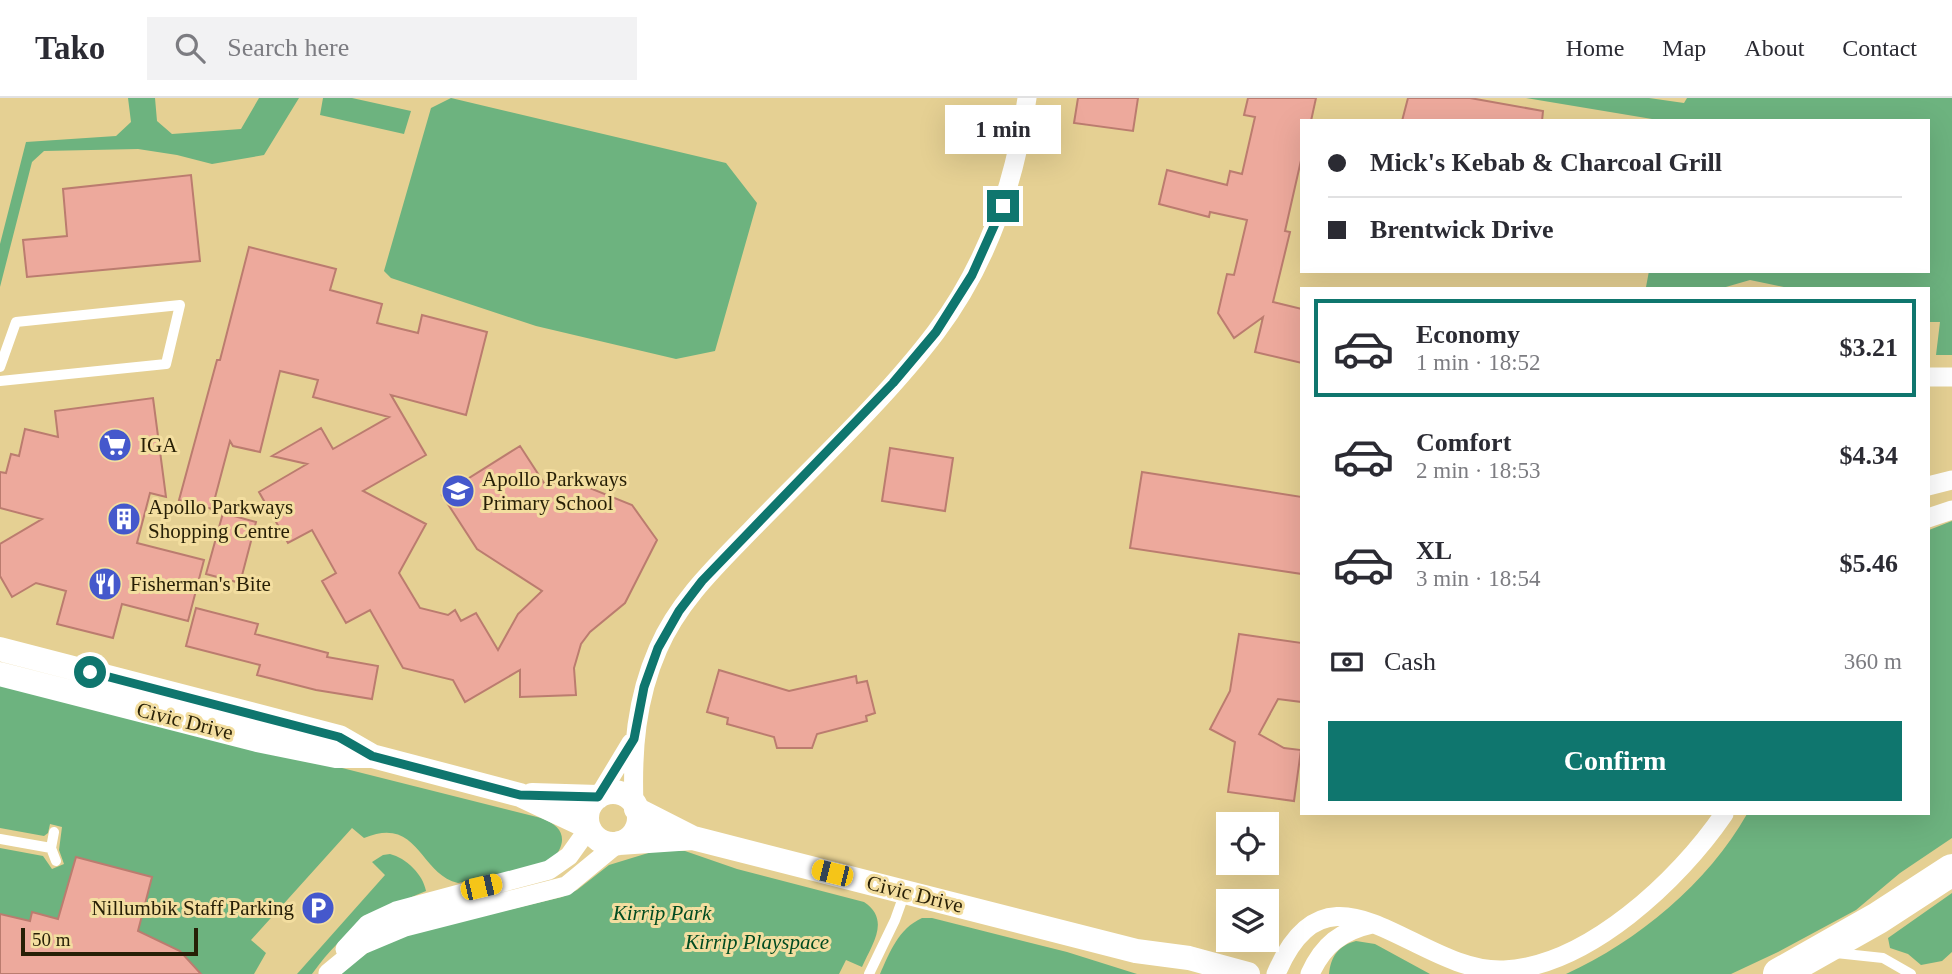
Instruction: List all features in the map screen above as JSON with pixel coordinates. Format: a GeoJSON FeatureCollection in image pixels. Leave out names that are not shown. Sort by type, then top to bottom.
{"type":"FeatureCollection","features":[{"type":"Feature","properties":{"kind":"main road"},"geometry":{"type":"LineString","coordinates":[[1779,974],[1822,952],[1952,870]]}},
{"type":"Feature","properties":{"kind":"street"},"geometry":{"type":"LineString","coordinates":[[328,973],[362,945],[405,927],[566,886],[636,830],[639,819],[635,807],[634,739],[644,687],[667,630],[690,596],[900,375],[936,332],[990,240],[1003,206],[1016,157],[1027,98]]}},
{"type":"Feature","properties":{"kind":"street"},"geometry":{"type":"LineString","coordinates":[[1930,377],[1952,377]]}},
{"type":"Feature","properties":{"kind":"street"},"geometry":{"type":"LineString","coordinates":[[1930,486],[1952,480]]}},
{"type":"Feature","properties":{"kind":"street"},"geometry":{"type":"LineString","coordinates":[[1930,517],[1952,510]]}},
{"type":"Feature","properties":{"kind":"street","name":"Civic Drive"},"geometry":{"type":"LineString","coordinates":[[0,649],[339,737],[372,756]]}},
{"type":"Feature","properties":{"kind":"street","name":"Civic Drive"},"geometry":{"type":"LineString","coordinates":[[0,674],[257,740],[336,756],[372,756],[520,795],[589,827]]}},
{"type":"Feature","properties":{"kind":"street"},"geometry":{"type":"LineString","coordinates":[[328,973],[345,947],[368,924],[396,911],[434,899],[549,870],[569,856],[589,827],[588,810],[599,797],[634,739]]}},
{"type":"Feature","properties":{"kind":"street"},"geometry":{"type":"LineString","coordinates":[[599,797],[607,793],[622,794],[635,807]]}},
{"type":"Feature","properties":{"kind":"street","name":"Civic Drive"},"geometry":{"type":"LineString","coordinates":[[520,795],[599,797]]}},
{"type":"Feature","properties":{"kind":"street","name":"Civic Drive"},"geometry":{"type":"LineString","coordinates":[[635,807],[694,838],[1136,951],[1189,958],[1248,974]]}},
{"type":"Feature","properties":{"kind":"street"},"geometry":{"type":"LineString","coordinates":[[1276,974],[1292,944],[1311,923],[1333,916],[1361,919],[1443,958],[1470,967],[1503,970],[1533,965],[1567,952],[1590,939],[1645,901],[1692,856],[1723,815]]}},
{"type":"Feature","properties":{"kind":"street"},"geometry":{"type":"LineString","coordinates":[[589,827],[603,842],[618,844]]}},
{"type":"Feature","properties":{"kind":"street","name":"Civic Drive"},"geometry":{"type":"LineString","coordinates":[[618,844],[694,838]]}},
{"type":"Feature","properties":{"kind":"street"},"geometry":{"type":"LineString","coordinates":[[1310,974],[1324,949],[1338,936],[1346,931],[1373,924]]}},
{"type":"Feature","properties":{"kind":"street","name":"Civic Drive"},"geometry":{"type":"LineString","coordinates":[[1136,951],[1174,974]]}},
{"type":"Feature","properties":{"kind":"lane"},"geometry":{"type":"LineString","coordinates":[[0,367],[16,321],[180,305],[166,364],[0,380]]}},
{"type":"Feature","properties":{"kind":"lane"},"geometry":{"type":"LineString","coordinates":[[54,832],[51,848],[57,861]]}},
{"type":"Feature","properties":{"kind":"lane"},"geometry":{"type":"LineString","coordinates":[[0,839],[51,848]]}},
{"type":"Feature","properties":{"kind":"lane"},"geometry":{"type":"LineString","coordinates":[[869,974],[906,892]]}},
{"type":"Feature","properties":{"kind":"lane"},"geometry":{"type":"LineString","coordinates":[[1822,952],[1883,958],[1911,974]]}},
{"type":"Feature","properties":{"kind":"green space"},"geometry":{"type":"Polygon","coordinates":[[[128,98],[155,98],[157,121],[172,134],[241,129],[259,98],[299,98],[264,155],[212,164],[138,149],[44,151],[32,162],[0,287],[0,244],[26,142],[116,136],[131,122],[128,98]]]}},
{"type":"Feature","properties":{"kind":"green space"},"geometry":{"type":"Polygon","coordinates":[[[323,98],[352,98],[411,111],[404,134],[320,115],[323,98]]]}},
{"type":"Feature","properties":{"kind":"green space"},"geometry":{"type":"Polygon","coordinates":[[[451,98],[726,163],[757,203],[715,351],[676,359],[536,326],[391,278],[384,271],[431,108],[451,98]]]}},
{"type":"Feature","properties":{"kind":"green space"},"geometry":{"type":"Polygon","coordinates":[[[1526,98],[1649,98],[1684,103],[1687,98],[1952,98],[1952,355],[1936,355],[1940,322],[1930,322],[1930,287],[1783,287],[1750,280],[1726,287],[1646,287],[1649,273],[1930,273],[1930,119],[1652,119],[1526,98]]]}},
{"type":"Feature","properties":{"kind":"green space"},"geometry":{"type":"Polygon","coordinates":[[[1952,521],[1952,838],[1900,873],[1856,910],[1731,974],[1566,974],[1619,945],[1669,908],[1712,863],[1746,815],[1930,815],[1930,530],[1952,521]]]}},
{"type":"Feature","properties":{"kind":"green space"},"geometry":{"type":"Polygon","coordinates":[[[0,682],[541,818],[556,826],[560,831],[562,843],[549,863],[458,883],[445,878],[408,840],[396,834],[382,833],[364,838],[352,828],[251,940],[266,953],[254,974],[0,974],[0,848],[43,856],[52,869],[64,864],[59,850],[62,827],[50,824],[48,833],[44,836],[0,828],[0,682]]]}},
{"type":"Feature","properties":{"kind":"green space","name":"Kirrip Park"},"geometry":{"type":"Polygon","coordinates":[[[658,850],[685,851],[737,869],[864,902],[872,909],[878,924],[877,933],[862,967],[846,960],[839,974],[341,974],[387,939],[562,897],[577,890],[609,865],[658,850]]]}},
{"type":"Feature","properties":{"kind":"green space"},"geometry":{"type":"Polygon","coordinates":[[[390,854],[413,868],[426,891],[391,906],[349,932],[312,974],[297,974],[385,875],[372,862],[390,854]]]}},
{"type":"Feature","properties":{"kind":"green space"},"geometry":{"type":"Polygon","coordinates":[[[1952,893],[1952,952],[1942,961],[1921,965],[1908,954],[1890,948],[1888,938],[1952,893]]]}},
{"type":"Feature","properties":{"kind":"green space"},"geometry":{"type":"Polygon","coordinates":[[[922,918],[932,918],[1067,952],[1137,974],[880,974],[901,935],[922,918]]]}},
{"type":"Feature","properties":{"kind":"green space"},"geometry":{"type":"Polygon","coordinates":[[[1356,941],[1375,944],[1430,974],[1329,974],[1336,953],[1356,941]]]}},
{"type":"Feature","properties":{"kind":"building"},"geometry":{"type":"Polygon","coordinates":[[[1078,98],[1138,98],[1133,131],[1074,123],[1078,98]]]}},
{"type":"Feature","properties":{"kind":"building"},"geometry":{"type":"Polygon","coordinates":[[[1248,98],[1316,98],[1311,119],[1300,119],[1300,165],[1285,231],[1290,232],[1273,302],[1300,309],[1300,363],[1255,352],[1263,317],[1234,338],[1218,313],[1227,274],[1234,275],[1247,220],[1210,212],[1209,217],[1159,204],[1167,170],[1227,185],[1230,171],[1242,174],[1255,117],[1244,115],[1248,98]]]}},
{"type":"Feature","properties":{"kind":"building"},"geometry":{"type":"Polygon","coordinates":[[[1408,98],[1470,98],[1543,111],[1542,119],[1403,119],[1408,98]]]}},
{"type":"Feature","properties":{"kind":"building"},"geometry":{"type":"Polygon","coordinates":[[[191,175],[200,261],[27,277],[23,240],[67,236],[63,189],[191,175]]]}},
{"type":"Feature","properties":{"kind":"building"},"geometry":{"type":"Polygon","coordinates":[[[249,247],[336,269],[330,290],[382,304],[377,323],[418,333],[422,315],[487,332],[466,415],[391,395],[426,455],[363,491],[426,524],[399,573],[420,608],[448,615],[455,610],[461,621],[476,613],[498,650],[518,614],[542,591],[477,549],[442,495],[520,446],[546,486],[570,480],[632,505],[657,540],[625,603],[590,632],[581,644],[574,668],[576,695],[520,697],[520,670],[465,702],[453,680],[403,668],[370,610],[346,623],[322,581],[336,573],[312,530],[288,543],[259,492],[307,464],[272,456],[321,428],[333,449],[389,417],[313,397],[318,380],[280,371],[260,452],[233,446],[230,441],[212,509],[179,500],[217,360],[220,360],[249,247]]]}},
{"type":"Feature","properties":{"kind":"building"},"geometry":{"type":"Polygon","coordinates":[[[153,398],[166,497],[150,493],[137,543],[204,560],[188,621],[122,604],[113,638],[57,624],[66,591],[36,583],[12,597],[0,576],[0,544],[42,519],[0,508],[0,472],[6,473],[11,454],[19,456],[25,429],[58,437],[55,411],[153,398]]]}},
{"type":"Feature","properties":{"kind":"building"},"geometry":{"type":"Polygon","coordinates":[[[890,448],[953,458],[945,511],[882,501],[890,448]]]}},
{"type":"Feature","properties":{"kind":"building"},"geometry":{"type":"Polygon","coordinates":[[[1142,472],[1300,497],[1300,574],[1130,548],[1142,472]]]}},
{"type":"Feature","properties":{"kind":"building"},"geometry":{"type":"Polygon","coordinates":[[[223,513],[256,522],[240,583],[206,574],[223,513]]]}},
{"type":"Feature","properties":{"kind":"building"},"geometry":{"type":"Polygon","coordinates":[[[196,608],[258,624],[255,634],[328,653],[327,657],[378,666],[372,699],[316,690],[257,675],[260,665],[186,646],[196,608]]]}},
{"type":"Feature","properties":{"kind":"building"},"geometry":{"type":"Polygon","coordinates":[[[1239,634],[1300,643],[1300,702],[1278,699],[1259,734],[1284,748],[1300,750],[1294,801],[1228,792],[1235,742],[1210,729],[1230,691],[1239,634]]]}},
{"type":"Feature","properties":{"kind":"building"},"geometry":{"type":"Polygon","coordinates":[[[719,670],[789,691],[856,676],[857,683],[867,681],[875,713],[866,716],[867,721],[817,734],[812,748],[777,748],[774,737],[727,724],[728,718],[707,712],[719,670]]]}},
{"type":"Feature","properties":{"kind":"building"},"geometry":{"type":"Polygon","coordinates":[[[76,857],[152,877],[138,931],[180,951],[201,974],[0,974],[0,914],[30,921],[32,912],[58,919],[76,857]]]}},
{"type":"Feature","properties":{"kind":"place","name":"IGA"},"geometry":{"type":"Point","coordinates":[115,445]}},
{"type":"Feature","properties":{"kind":"place","name":"Apollo Parkways Primary School"},"geometry":{"type":"Point","coordinates":[458,491]}},
{"type":"Feature","properties":{"kind":"place","name":"Apollo Parkways Shopping Centre"},"geometry":{"type":"Point","coordinates":[124,519]}},
{"type":"Feature","properties":{"kind":"place","name":"Fisherman's Bite"},"geometry":{"type":"Point","coordinates":[105,584]}},
{"type":"Feature","properties":{"kind":"place","name":"Nillumbik Staff Parking"},"geometry":{"type":"Point","coordinates":[318,908]}},
{"type":"Feature","properties":{"kind":"route"},"geometry":{"type":"LineString","coordinates":[[90,672],[339,737],[372,756],[520,795],[598,797],[634,739],[651,666],[679,611],[702,581],[893,383],[936,332],[972,275],[1003,206]]}},
{"type":"Feature","properties":{"kind":"park label","name":"Kirrip Playspace"},"geometry":{"type":"Point","coordinates":[757,942]}}]}
